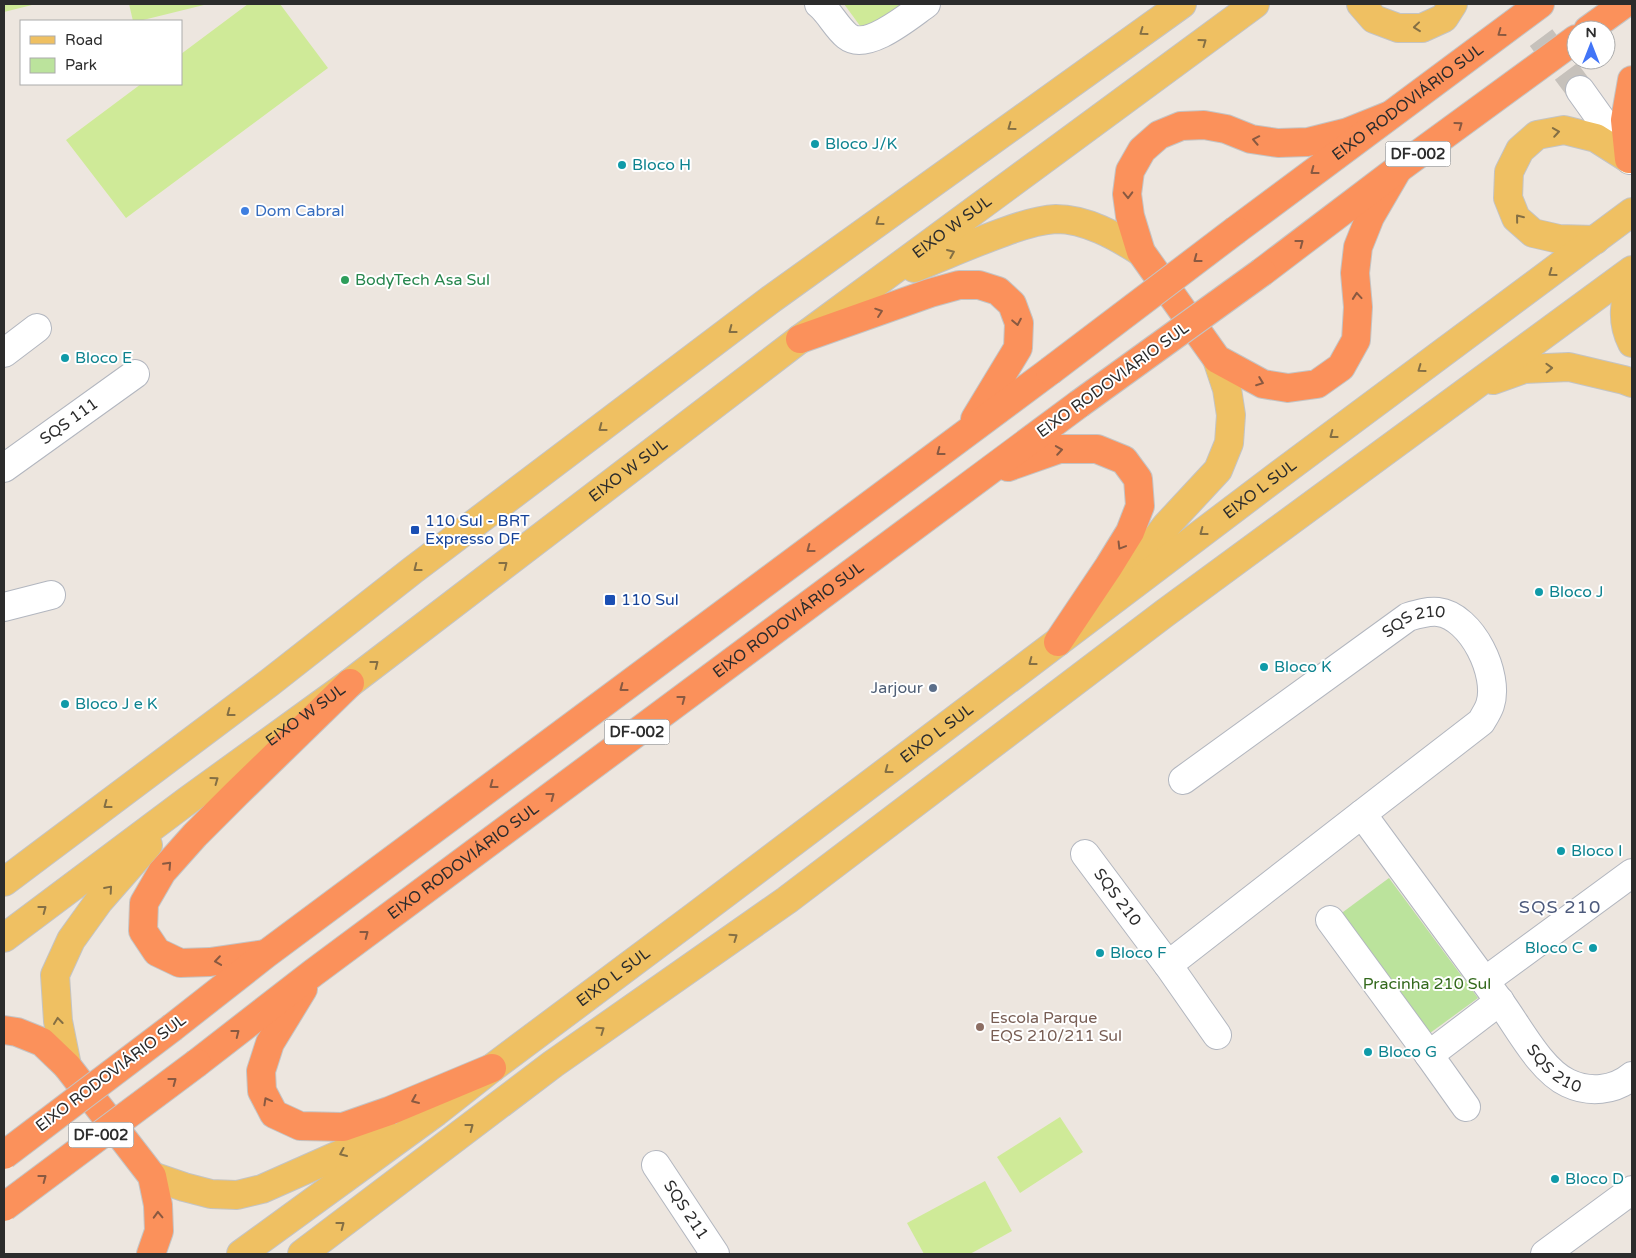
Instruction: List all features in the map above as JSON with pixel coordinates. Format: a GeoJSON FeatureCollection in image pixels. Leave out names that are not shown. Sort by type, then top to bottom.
{"type":"FeatureCollection","features":[{"type":"Feature","properties":{"kind":"highway","name":"EIXO RODOVIÁRIO SUL"},"geometry":{"type":"LineString","coordinates":[[4,1155],[266,954],[1540,4]]}},
{"type":"Feature","properties":{"kind":"highway"},"geometry":{"type":"LineString","coordinates":[[1602,20],[1624,4]]}},
{"type":"Feature","properties":{"kind":"highway","name":"EIXO RODOVIÁRIO SUL"},"geometry":{"type":"LineString","coordinates":[[4,1207],[197,1063],[313,973],[980,477],[1262,272],[1398,169],[1566,46]]}},
{"type":"Feature","properties":{"kind":"highway"},"geometry":{"type":"LineString","coordinates":[[1631,161],[1625,120],[1632,80]]}},
{"type":"Feature","properties":{"kind":"highway"},"geometry":{"type":"LineString","coordinates":[[1388,116],[1348,132],[1308,142],[1278,143],[1251,140],[1226,129],[1204,125],[1181,126],[1159,135],[1142,150],[1130,171],[1127,194],[1130,216],[1141,252],[1217,360],[1263,384],[1288,388],[1317,384],[1341,367],[1356,340],[1358,307],[1355,273],[1358,247],[1370,217],[1398,169]]}},
{"type":"Feature","properties":{"kind":"highway"},"geometry":{"type":"LineString","coordinates":[[800,339],[930,293],[960,285],[979,285],[998,291],[1012,304],[1019,324],[1018,348],[968,431]]}},
{"type":"Feature","properties":{"kind":"highway"},"geometry":{"type":"LineString","coordinates":[[980,477],[1059,449],[1097,449],[1124,460],[1138,479],[1140,506],[1130,532],[1058,642]]}},
{"type":"Feature","properties":{"kind":"highway"},"geometry":{"type":"LineString","coordinates":[[266,954],[210,962],[180,963],[156,952],[143,931],[144,903],[162,872],[195,835],[350,683]]}},
{"type":"Feature","properties":{"kind":"highway"},"geometry":{"type":"LineString","coordinates":[[313,973],[270,1042],[261,1071],[262,1091],[274,1114],[300,1126],[343,1127],[389,1111],[492,1068]]}},
{"type":"Feature","properties":{"kind":"highway"},"geometry":{"type":"LineString","coordinates":[[4,1030],[17,1032],[42,1042],[68,1066],[152,1176],[158,1206],[158,1231],[151,1254]]}},
{"type":"Feature","properties":{"kind":"main road"},"geometry":{"type":"LineString","coordinates":[[4,882],[269,683],[466,530],[770,300],[1182,4]]}},
{"type":"Feature","properties":{"kind":"main road","name":"EIXO W SUL"},"geometry":{"type":"LineString","coordinates":[[4,938],[187,801],[350,683],[800,339],[1255,4]]}},
{"type":"Feature","properties":{"kind":"main road"},"geometry":{"type":"LineString","coordinates":[[1361,4],[1374,19],[1398,28],[1422,28],[1444,18],[1454,4]]}},
{"type":"Feature","properties":{"kind":"main road"},"geometry":{"type":"LineString","coordinates":[[1595,240],[1559,239],[1533,232],[1516,218],[1508,198],[1509,172],[1520,150],[1538,135],[1564,130],[1596,138],[1631,161]]}},
{"type":"Feature","properties":{"kind":"main road","name":"EIXO L SUL"},"geometry":{"type":"LineString","coordinates":[[241,1254],[436,1112],[1280,474],[1632,212]]}},
{"type":"Feature","properties":{"kind":"main road"},"geometry":{"type":"LineString","coordinates":[[874,285],[1025,224],[1056,219],[1081,223],[1106,232],[1141,252]]}},
{"type":"Feature","properties":{"kind":"main road"},"geometry":{"type":"LineString","coordinates":[[302,1254],[553,1064],[787,900],[1157,619],[1632,270]]}},
{"type":"Feature","properties":{"kind":"main road"},"geometry":{"type":"LineString","coordinates":[[1632,279],[1626,296],[1624,321],[1632,343]]}},
{"type":"Feature","properties":{"kind":"main road"},"geometry":{"type":"LineString","coordinates":[[1110,603],[1166,526],[1218,470],[1229,444],[1231,416],[1227,389],[1217,360]]}},
{"type":"Feature","properties":{"kind":"main road"},"geometry":{"type":"LineString","coordinates":[[1468,389],[1524,369],[1569,367],[1632,383]]}},
{"type":"Feature","properties":{"kind":"main road"},"geometry":{"type":"LineString","coordinates":[[68,1066],[58,1022],[55,975],[72,940],[99,901],[187,801]]}},
{"type":"Feature","properties":{"kind":"main road"},"geometry":{"type":"LineString","coordinates":[[152,1176],[184,1188],[211,1194],[237,1195],[262,1188],[436,1112]]}},
{"type":"Feature","properties":{"kind":"street"},"geometry":{"type":"LineString","coordinates":[[819,4],[848,37],[855,39],[869,39],[886,32],[926,4]]}},
{"type":"Feature","properties":{"kind":"street"},"geometry":{"type":"LineString","coordinates":[[1580,90],[1631,161]]}},
{"type":"Feature","properties":{"kind":"street"},"geometry":{"type":"LineString","coordinates":[[4,353],[37,328]]}},
{"type":"Feature","properties":{"kind":"street","name":"SQS 111"},"geometry":{"type":"LineString","coordinates":[[4,468],[135,374]]}},
{"type":"Feature","properties":{"kind":"street"},"geometry":{"type":"LineString","coordinates":[[4,607],[51,595]]}},
{"type":"Feature","properties":{"kind":"street","name":"SQS 210"},"geometry":{"type":"LineString","coordinates":[[1168,965],[1481,722],[1490,705],[1492,685],[1488,665],[1471,633],[1456,619],[1440,612],[1423,613],[1408,618],[1183,780]]}},
{"type":"Feature","properties":{"kind":"street","name":"SQS 210"},"geometry":{"type":"LineString","coordinates":[[1362,814],[1544,1064],[1567,1082],[1588,1090],[1607,1088],[1632,1076]]}},
{"type":"Feature","properties":{"kind":"street","name":"SQS 210"},"geometry":{"type":"LineString","coordinates":[[1085,854],[1168,965],[1217,1035]]}},
{"type":"Feature","properties":{"kind":"street"},"geometry":{"type":"LineString","coordinates":[[1429,1055],[1492,991],[1632,873]]}},
{"type":"Feature","properties":{"kind":"street"},"geometry":{"type":"LineString","coordinates":[[1330,920],[1466,1107]]}},
{"type":"Feature","properties":{"kind":"street","name":"SQS 211"},"geometry":{"type":"LineString","coordinates":[[656,1165],[715,1254]]}},
{"type":"Feature","properties":{"kind":"street"},"geometry":{"type":"LineString","coordinates":[[1545,1254],[1632,1190]]}},
{"type":"Feature","properties":{"kind":"green space"},"geometry":{"type":"Polygon","coordinates":[[[4,4],[36,4],[4,12],[4,4]]]}},
{"type":"Feature","properties":{"kind":"green space"},"geometry":{"type":"Polygon","coordinates":[[[129,4],[208,4],[143,20],[133,20],[129,4]]]}},
{"type":"Feature","properties":{"kind":"green space"},"geometry":{"type":"Polygon","coordinates":[[[248,4],[280,4],[328,68],[126,218],[66,140],[140,85],[182,85],[182,53],[248,4]]]}},
{"type":"Feature","properties":{"kind":"green space"},"geometry":{"type":"Polygon","coordinates":[[[844,4],[907,4],[866,34],[844,4]]]}},
{"type":"Feature","properties":{"kind":"green space","name":"Pracinha 210 Sul"},"geometry":{"type":"Polygon","coordinates":[[[1389,878],[1478,998],[1426,1036],[1339,915],[1389,878]]]}},
{"type":"Feature","properties":{"kind":"green space"},"geometry":{"type":"Polygon","coordinates":[[[1060,1117],[1083,1152],[1020,1193],[997,1157],[1060,1117]]]}},
{"type":"Feature","properties":{"kind":"green space"},"geometry":{"type":"Polygon","coordinates":[[[985,1181],[1012,1231],[970,1254],[924,1254],[907,1223],[985,1181]]]}},
{"type":"Feature","properties":{"kind":"tunnel"},"geometry":{"type":"LineString","coordinates":[[1516,4],[1580,90]]}},
{"type":"Feature","properties":{"kind":"place","name":"Bloco J/K"},"geometry":{"type":"Point","coordinates":[815,144]}},
{"type":"Feature","properties":{"kind":"place","name":"Bloco H"},"geometry":{"type":"Point","coordinates":[622,165]}},
{"type":"Feature","properties":{"kind":"place","name":"Dom Cabral"},"geometry":{"type":"Point","coordinates":[245,211]}},
{"type":"Feature","properties":{"kind":"place","name":"BodyTech Asa Sul"},"geometry":{"type":"Point","coordinates":[345,280]}},
{"type":"Feature","properties":{"kind":"place","name":"Bloco E"},"geometry":{"type":"Point","coordinates":[65,358]}},
{"type":"Feature","properties":{"kind":"place","name":"110 Sul - BRT Expresso DF"},"geometry":{"type":"Point","coordinates":[415,530]}},
{"type":"Feature","properties":{"kind":"place","name":"Bloco J"},"geometry":{"type":"Point","coordinates":[1539,592]}},
{"type":"Feature","properties":{"kind":"place","name":"110 Sul"},"geometry":{"type":"Point","coordinates":[610,600]}},
{"type":"Feature","properties":{"kind":"place","name":"Bloco K"},"geometry":{"type":"Point","coordinates":[1264,667]}},
{"type":"Feature","properties":{"kind":"place","name":"Jarjour"},"geometry":{"type":"Point","coordinates":[933,688]}},
{"type":"Feature","properties":{"kind":"place","name":"Bloco J e K"},"geometry":{"type":"Point","coordinates":[65,704]}},
{"type":"Feature","properties":{"kind":"place","name":"Bloco I"},"geometry":{"type":"Point","coordinates":[1561,851]}},
{"type":"Feature","properties":{"kind":"place","name":"Bloco C"},"geometry":{"type":"Point","coordinates":[1593,948]}},
{"type":"Feature","properties":{"kind":"place","name":"Bloco F"},"geometry":{"type":"Point","coordinates":[1100,953]}},
{"type":"Feature","properties":{"kind":"place","name":"Escola Parque EQS 210/211 Sul"},"geometry":{"type":"Point","coordinates":[980,1027]}},
{"type":"Feature","properties":{"kind":"place","name":"Bloco G"},"geometry":{"type":"Point","coordinates":[1368,1052]}},
{"type":"Feature","properties":{"kind":"place","name":"Bloco D"},"geometry":{"type":"Point","coordinates":[1555,1179]}},
{"type":"Feature","properties":{"kind":"district","name":"SQS 210"},"geometry":{"type":"Point","coordinates":[1560,907]}}]}
